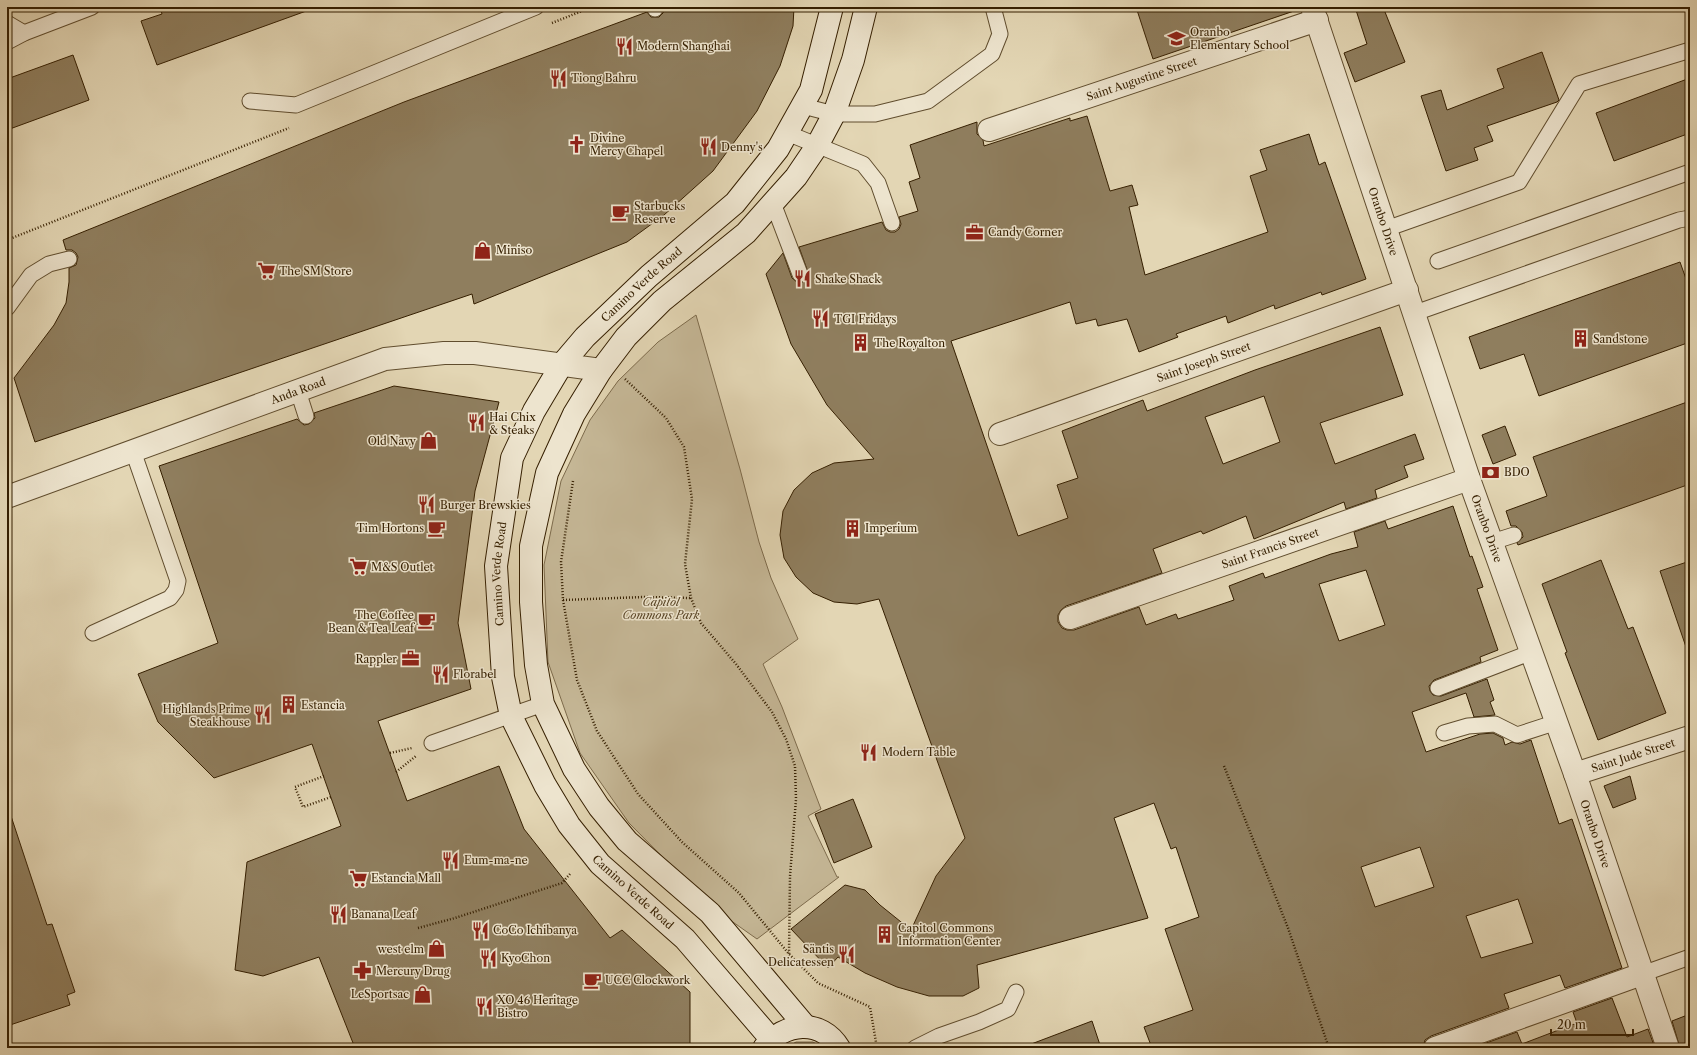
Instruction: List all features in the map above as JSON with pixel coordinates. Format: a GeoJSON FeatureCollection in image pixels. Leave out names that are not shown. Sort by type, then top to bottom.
{"type":"FeatureCollection","features":[{"type":"Feature","properties":{"kind":"street","name":"Camino Verde Road"},"geometry":{"type":"LineString","coordinates":[[768,1044],[685,939],[600,864],[569,825],[545,785],[511,716],[503,676],[496,566],[512,458],[534,411],[562,364],[585,337],[649,276],[735,203],[778,150],[811,90],[832,7]]}},
{"type":"Feature","properties":{"kind":"street"},"geometry":{"type":"LineString","coordinates":[[806,1027],[710,913],[627,841],[599,807],[574,769],[543,704],[536,665],[531,602],[531,546],[547,473],[574,414],[601,370],[626,336],[662,301],[746,233],[796,177],[817,146],[834,114],[853,60],[866,7]]}},
{"type":"Feature","properties":{"kind":"street","name":"Saint Augustine Street"},"geometry":{"type":"LineString","coordinates":[[989,130],[1314,14]]}},
{"type":"Feature","properties":{"kind":"street","name":"Oranbo Drive"},"geometry":{"type":"LineString","coordinates":[[1314,14],[1469,479],[1557,722],[1668,1048]]}},
{"type":"Feature","properties":{"kind":"street","name":"Saint Joseph Street"},"geometry":{"type":"LineString","coordinates":[[1000,434],[1407,290]]}},
{"type":"Feature","properties":{"kind":"street","name":"Anda Road"},"geometry":{"type":"LineString","coordinates":[[7,497],[385,359],[437,354],[476,353],[601,370]]}},
{"type":"Feature","properties":{"kind":"street","name":"Saint Francis Street"},"geometry":{"type":"LineString","coordinates":[[1070,618],[1469,479]]}},
{"type":"Feature","properties":{"kind":"street","name":"Saint Jude Street"},"geometry":{"type":"LineString","coordinates":[[1575,774],[1690,737]]}},
{"type":"Feature","properties":{"kind":"street"},"geometry":{"type":"LineString","coordinates":[[1435,1048],[1642,974]]}},
{"type":"Feature","properties":{"kind":"street"},"geometry":{"type":"LineString","coordinates":[[768,1044],[782,1032],[794,1028],[806,1027],[819,1030],[830,1037],[839,1048]]}},
{"type":"Feature","properties":{"kind":"lane"},"geometry":{"type":"LineString","coordinates":[[7,42],[57,14],[92,7]]}},
{"type":"Feature","properties":{"kind":"lane"},"geometry":{"type":"LineString","coordinates":[[250,101],[296,105],[536,7]]}},
{"type":"Feature","properties":{"kind":"lane"},"geometry":{"type":"LineString","coordinates":[[802,106],[834,114],[875,114],[928,101],[992,54],[1000,34],[993,7]]}},
{"type":"Feature","properties":{"kind":"lane"},"geometry":{"type":"LineString","coordinates":[[7,23],[24,33]]}},
{"type":"Feature","properties":{"kind":"lane"},"geometry":{"type":"LineString","coordinates":[[1386,229],[1519,182],[1579,84],[1687,51],[1690,52]]}},
{"type":"Feature","properties":{"kind":"lane"},"geometry":{"type":"LineString","coordinates":[[787,133],[863,164],[878,183],[892,223]]}},
{"type":"Feature","properties":{"kind":"lane"},"geometry":{"type":"LineString","coordinates":[[1438,261],[1690,172]]}},
{"type":"Feature","properties":{"kind":"lane"},"geometry":{"type":"LineString","coordinates":[[773,203],[800,274]]}},
{"type":"Feature","properties":{"kind":"lane"},"geometry":{"type":"LineString","coordinates":[[1415,314],[1679,220],[1690,218]]}},
{"type":"Feature","properties":{"kind":"lane"},"geometry":{"type":"LineString","coordinates":[[7,308],[31,275],[49,264],[69,259]]}},
{"type":"Feature","properties":{"kind":"lane"},"geometry":{"type":"LineString","coordinates":[[298,391],[306,416]]}},
{"type":"Feature","properties":{"kind":"lane"},"geometry":{"type":"LineString","coordinates":[[93,633],[170,598],[176,590],[178,581],[133,452]]}},
{"type":"Feature","properties":{"kind":"lane"},"geometry":{"type":"LineString","coordinates":[[1492,542],[1514,535]]}},
{"type":"Feature","properties":{"kind":"lane"},"geometry":{"type":"LineString","coordinates":[[1438,688],[1532,652]]}},
{"type":"Feature","properties":{"kind":"lane"},"geometry":{"type":"LineString","coordinates":[[432,743],[543,704]]}},
{"type":"Feature","properties":{"kind":"lane"},"geometry":{"type":"LineString","coordinates":[[1444,733],[1468,726],[1494,724],[1517,735],[1557,722]]}},
{"type":"Feature","properties":{"kind":"lane"},"geometry":{"type":"LineString","coordinates":[[1642,974],[1690,957]]}},
{"type":"Feature","properties":{"kind":"lane"},"geometry":{"type":"LineString","coordinates":[[915,1048],[939,1036],[980,1022],[1008,1009],[1016,992]]}},
{"type":"Feature","properties":{"kind":"path"},"geometry":{"type":"LineString","coordinates":[[601,370],[627,380],[666,418],[684,447],[692,499],[685,564],[691,598],[701,623],[736,664],[772,712],[786,739],[795,766],[796,799],[790,876],[789,954]]}},
{"type":"Feature","properties":{"kind":"path"},"geometry":{"type":"LineString","coordinates":[[623,386],[627,380]]}},
{"type":"Feature","properties":{"kind":"path"},"geometry":{"type":"LineString","coordinates":[[573,479],[562,562],[563,600],[577,680],[596,732],[638,794],[682,842],[739,893],[789,954],[818,983],[870,1007],[877,1048]]}},
{"type":"Feature","properties":{"kind":"path"},"geometry":{"type":"LineString","coordinates":[[563,600],[643,597],[691,598]]}},
{"type":"Feature","properties":{"kind":"path"},"geometry":{"type":"LineString","coordinates":[[1224,766],[1288,928],[1329,1048]]}},
{"type":"Feature","properties":{"kind":"path"},"geometry":{"type":"LineString","coordinates":[[324,776],[295,787],[303,807],[330,797]]}},
{"type":"Feature","properties":{"kind":"path"},"geometry":{"type":"LineString","coordinates":[[418,928],[455,918],[562,883],[570,874]]}},
{"type":"Feature","properties":{"kind":"green space","name":"Capitol Commons Park"},"geometry":{"type":"Polygon","coordinates":[[[696,315],[740,469],[759,542],[771,578],[798,639],[763,664],[782,707],[821,809],[808,816],[837,877],[839,877],[757,939],[713,908],[629,823],[580,753],[548,662],[544,565],[561,481],[590,420],[618,381],[658,342],[696,315]]]}},
{"type":"Feature","properties":{"kind":"green space"},"geometry":{"type":"Polygon","coordinates":[[[796,1042],[813,1042],[823,1048],[786,1048],[796,1042]]]}},
{"type":"Feature","properties":{"kind":"building"},"geometry":{"type":"Polygon","coordinates":[[[160,7],[308,7],[309,10],[157,65],[141,21],[162,14],[160,7]]]}},
{"type":"Feature","properties":{"kind":"building"},"geometry":{"type":"Polygon","coordinates":[[[664,7],[794,7],[793,26],[780,66],[757,111],[713,171],[664,215],[627,242],[474,304],[472,294],[35,442],[14,378],[54,325],[66,303],[69,268],[76,265],[78,257],[72,250],[66,250],[63,240],[404,102],[647,12],[651,17],[659,17],[663,13],[664,7]]]}},
{"type":"Feature","properties":{"kind":"building","name":"Oranbo Elementary School"},"geometry":{"type":"Polygon","coordinates":[[[1136,7],[1294,7],[1294,11],[1153,59],[1136,7]]]}},
{"type":"Feature","properties":{"kind":"building"},"geometry":{"type":"Polygon","coordinates":[[[1355,7],[1383,7],[1405,62],[1355,82],[1344,53],[1367,44],[1355,7]]]}},
{"type":"Feature","properties":{"kind":"building"},"geometry":{"type":"Polygon","coordinates":[[[1542,52],[1559,100],[1557,102],[1487,126],[1493,141],[1474,148],[1478,160],[1446,171],[1421,96],[1441,90],[1447,110],[1504,88],[1497,69],[1542,52]]]}},
{"type":"Feature","properties":{"kind":"building"},"geometry":{"type":"Polygon","coordinates":[[[73,55],[89,100],[7,130],[7,79],[73,55]]]}},
{"type":"Feature","properties":{"kind":"building"},"geometry":{"type":"Polygon","coordinates":[[[1690,78],[1690,133],[1614,161],[1596,113],[1690,78]]]}},
{"type":"Feature","properties":{"kind":"building"},"geometry":{"type":"Polygon","coordinates":[[[1087,116],[1110,191],[1132,185],[1138,205],[1129,207],[1145,275],[1268,232],[1250,176],[1267,170],[1260,150],[1309,134],[1319,165],[1325,162],[1366,279],[1322,295],[1321,292],[1275,309],[1274,305],[1228,323],[1226,316],[1176,334],[1178,337],[1139,352],[1127,319],[1098,326],[1096,319],[1076,324],[1070,302],[951,341],[1018,536],[1068,518],[1057,485],[1078,478],[1062,431],[1143,400],[1147,411],[1255,370],[1380,327],[1403,395],[1320,423],[1335,464],[1415,434],[1424,459],[1404,466],[1408,477],[1375,490],[1377,498],[1346,509],[1344,502],[1254,539],[1246,516],[1203,534],[1201,531],[1153,549],[1162,573],[1066,606],[1058,615],[1058,622],[1062,628],[1074,630],[1139,607],[1146,625],[1176,614],[1178,619],[1234,600],[1229,586],[1263,573],[1265,578],[1331,554],[1358,547],[1354,532],[1385,521],[1388,529],[1453,506],[1470,557],[1472,556],[1483,587],[1477,589],[1498,650],[1480,657],[1481,662],[1434,680],[1429,686],[1430,691],[1433,695],[1441,696],[1487,679],[1494,700],[1490,702],[1495,715],[1474,717],[1466,693],[1412,712],[1426,752],[1480,734],[1493,733],[1503,738],[1505,745],[1512,742],[1520,744],[1531,740],[1559,824],[1572,819],[1622,968],[1565,988],[1560,975],[1504,994],[1509,1008],[1431,1036],[1425,1040],[1423,1048],[1152,1048],[1144,1027],[1193,1010],[1165,929],[1199,917],[1176,847],[1171,849],[1154,803],[1114,818],[1148,918],[977,965],[979,988],[963,996],[929,996],[897,987],[865,973],[838,957],[828,968],[791,929],[845,885],[865,890],[880,905],[911,930],[936,876],[965,838],[879,599],[857,604],[834,602],[813,593],[796,577],[784,558],[780,535],[783,511],[794,490],[812,473],[834,463],[874,459],[827,405],[791,344],[766,274],[783,253],[792,278],[798,283],[803,282],[809,275],[799,247],[882,222],[886,230],[890,232],[895,232],[899,229],[901,224],[899,217],[918,211],[909,182],[920,178],[910,145],[977,122],[977,134],[983,140],[984,146],[1070,118],[1070,121],[1087,116]],[[1264,396],[1205,417],[1223,464],[1280,442],[1264,396]],[[1366,570],[1319,584],[1339,641],[1385,625],[1366,570]],[[1420,847],[1361,867],[1375,907],[1434,887],[1420,847]],[[1518,899],[1466,916],[1481,958],[1533,943],[1518,899]]]}},
{"type":"Feature","properties":{"kind":"building","name":"Sandstone"},"geometry":{"type":"Polygon","coordinates":[[[1680,262],[1690,290],[1690,342],[1539,396],[1524,354],[1480,369],[1469,337],[1680,262]]]}},
{"type":"Feature","properties":{"kind":"building","name":"Estancia"},"geometry":{"type":"Polygon","coordinates":[[[394,386],[499,402],[475,491],[458,623],[471,689],[378,721],[407,801],[499,766],[524,829],[610,938],[622,930],[690,992],[690,1048],[355,1048],[319,957],[263,976],[235,970],[247,862],[341,826],[312,744],[214,778],[158,722],[138,674],[218,643],[159,466],[297,419],[304,425],[309,424],[315,418],[314,413],[394,386]]]}},
{"type":"Feature","properties":{"kind":"building"},"geometry":{"type":"Polygon","coordinates":[[[1690,401],[1690,484],[1518,545],[1517,543],[1523,537],[1522,532],[1516,526],[1511,526],[1506,511],[1547,496],[1533,457],[1690,401]]]}},
{"type":"Feature","properties":{"kind":"building"},"geometry":{"type":"Polygon","coordinates":[[[1505,426],[1516,455],[1493,464],[1482,435],[1505,426]]]}},
{"type":"Feature","properties":{"kind":"building"},"geometry":{"type":"Polygon","coordinates":[[[1601,560],[1628,629],[1633,627],[1666,713],[1598,740],[1565,653],[1567,652],[1542,584],[1601,560]]]}},
{"type":"Feature","properties":{"kind":"building"},"geometry":{"type":"Polygon","coordinates":[[[1690,561],[1690,646],[1686,647],[1660,571],[1690,561]]]}},
{"type":"Feature","properties":{"kind":"building"},"geometry":{"type":"Polygon","coordinates":[[[1630,776],[1636,799],[1613,808],[1604,786],[1630,776]]]}},
{"type":"Feature","properties":{"kind":"building"},"geometry":{"type":"Polygon","coordinates":[[[853,799],[872,847],[834,863],[815,814],[853,799]]]}},
{"type":"Feature","properties":{"kind":"building"},"geometry":{"type":"Polygon","coordinates":[[[7,816],[11,816],[47,925],[52,924],[75,992],[67,995],[70,1005],[7,1026],[7,816]]]}},
{"type":"Feature","properties":{"kind":"building"},"geometry":{"type":"Polygon","coordinates":[[[1612,998],[1627,1037],[1648,1029],[1655,1048],[1472,1048],[1517,1032],[1522,1044],[1577,1023],[1573,1012],[1612,998]]]}},
{"type":"Feature","properties":{"kind":"building"},"geometry":{"type":"Polygon","coordinates":[[[1690,1014],[1690,1048],[1680,1048],[1672,1021],[1690,1014]]]}},
{"type":"Feature","properties":{"kind":"building"},"geometry":{"type":"Polygon","coordinates":[[[1092,1021],[1101,1048],[1027,1048],[1026,1046],[1092,1021]]]}},
{"type":"Feature","properties":{"kind":"place","name":"Oranbo Elementary School"},"geometry":{"type":"Point","coordinates":[1177,38]}},
{"type":"Feature","properties":{"kind":"place","name":"Modern Shanghai"},"geometry":{"type":"Point","coordinates":[624,46]}},
{"type":"Feature","properties":{"kind":"place","name":"Tiong Bahru"},"geometry":{"type":"Point","coordinates":[558,78]}},
{"type":"Feature","properties":{"kind":"place","name":"Divine Mercy Chapel"},"geometry":{"type":"Point","coordinates":[577,144]}},
{"type":"Feature","properties":{"kind":"place","name":"Denny's"},"geometry":{"type":"Point","coordinates":[708,147]}},
{"type":"Feature","properties":{"kind":"place","name":"Starbucks Reserve"},"geometry":{"type":"Point","coordinates":[621,212]}},
{"type":"Feature","properties":{"kind":"place","name":"Candy Corner"},"geometry":{"type":"Point","coordinates":[975,232]}},
{"type":"Feature","properties":{"kind":"place","name":"Miniso"},"geometry":{"type":"Point","coordinates":[483,250]}},
{"type":"Feature","properties":{"kind":"place","name":"The SM Store"},"geometry":{"type":"Point","coordinates":[266,271]}},
{"type":"Feature","properties":{"kind":"place","name":"Shake Shack"},"geometry":{"type":"Point","coordinates":[802,279]}},
{"type":"Feature","properties":{"kind":"place","name":"TGI Fridays"},"geometry":{"type":"Point","coordinates":[821,319]}},
{"type":"Feature","properties":{"kind":"place","name":"Sandstone"},"geometry":{"type":"Point","coordinates":[1580,339]}},
{"type":"Feature","properties":{"kind":"place","name":"The Royalton"},"geometry":{"type":"Point","coordinates":[861,343]}},
{"type":"Feature","properties":{"kind":"place","name":"Hai Chix & Steaks"},"geometry":{"type":"Point","coordinates":[476,423]}},
{"type":"Feature","properties":{"kind":"place","name":"Old Navy"},"geometry":{"type":"Point","coordinates":[429,441]}},
{"type":"Feature","properties":{"kind":"place","name":"BDO"},"geometry":{"type":"Point","coordinates":[1491,472]}},
{"type":"Feature","properties":{"kind":"place","name":"Burger Brewskies"},"geometry":{"type":"Point","coordinates":[427,505]}},
{"type":"Feature","properties":{"kind":"place","name":"Tim Hortons"},"geometry":{"type":"Point","coordinates":[437,528]}},
{"type":"Feature","properties":{"kind":"place","name":"Imperium"},"geometry":{"type":"Point","coordinates":[852,528]}},
{"type":"Feature","properties":{"kind":"place","name":"M&S Outlet"},"geometry":{"type":"Point","coordinates":[358,567]}},
{"type":"Feature","properties":{"kind":"place","name":"The Coffee Bean & Tea Leaf"},"geometry":{"type":"Point","coordinates":[427,621]}},
{"type":"Feature","properties":{"kind":"place","name":"Rappler"},"geometry":{"type":"Point","coordinates":[410,659]}},
{"type":"Feature","properties":{"kind":"place","name":"Florabel"},"geometry":{"type":"Point","coordinates":[440,674]}},
{"type":"Feature","properties":{"kind":"place","name":"Estancia"},"geometry":{"type":"Point","coordinates":[288,705]}},
{"type":"Feature","properties":{"kind":"place","name":"Highlands Prime Steakhouse"},"geometry":{"type":"Point","coordinates":[263,715]}},
{"type":"Feature","properties":{"kind":"place","name":"Modern Table"},"geometry":{"type":"Point","coordinates":[869,752]}},
{"type":"Feature","properties":{"kind":"place","name":"Eum-ma-ne"},"geometry":{"type":"Point","coordinates":[451,860]}},
{"type":"Feature","properties":{"kind":"place","name":"Estancia Mall"},"geometry":{"type":"Point","coordinates":[358,878]}},
{"type":"Feature","properties":{"kind":"place","name":"Banana Leaf"},"geometry":{"type":"Point","coordinates":[338,914]}},
{"type":"Feature","properties":{"kind":"place","name":"CoCo Ichibanya"},"geometry":{"type":"Point","coordinates":[480,930]}},
{"type":"Feature","properties":{"kind":"place","name":"Capitol Commons Information Center"},"geometry":{"type":"Point","coordinates":[885,934]}},
{"type":"Feature","properties":{"kind":"place","name":"west elm"},"geometry":{"type":"Point","coordinates":[437,949]}},
{"type":"Feature","properties":{"kind":"place","name":"Säntis Delicatessen"},"geometry":{"type":"Point","coordinates":[847,955]}},
{"type":"Feature","properties":{"kind":"place","name":"KyoChon"},"geometry":{"type":"Point","coordinates":[488,958]}},
{"type":"Feature","properties":{"kind":"place","name":"Mercury Drug"},"geometry":{"type":"Point","coordinates":[363,971]}},
{"type":"Feature","properties":{"kind":"place","name":"UCC Clockwork"},"geometry":{"type":"Point","coordinates":[592,980]}},
{"type":"Feature","properties":{"kind":"place","name":"LeSportsac"},"geometry":{"type":"Point","coordinates":[422,994]}},
{"type":"Feature","properties":{"kind":"place","name":"XO 46 Heritage Bistro"},"geometry":{"type":"Point","coordinates":[484,1006]}}]}
